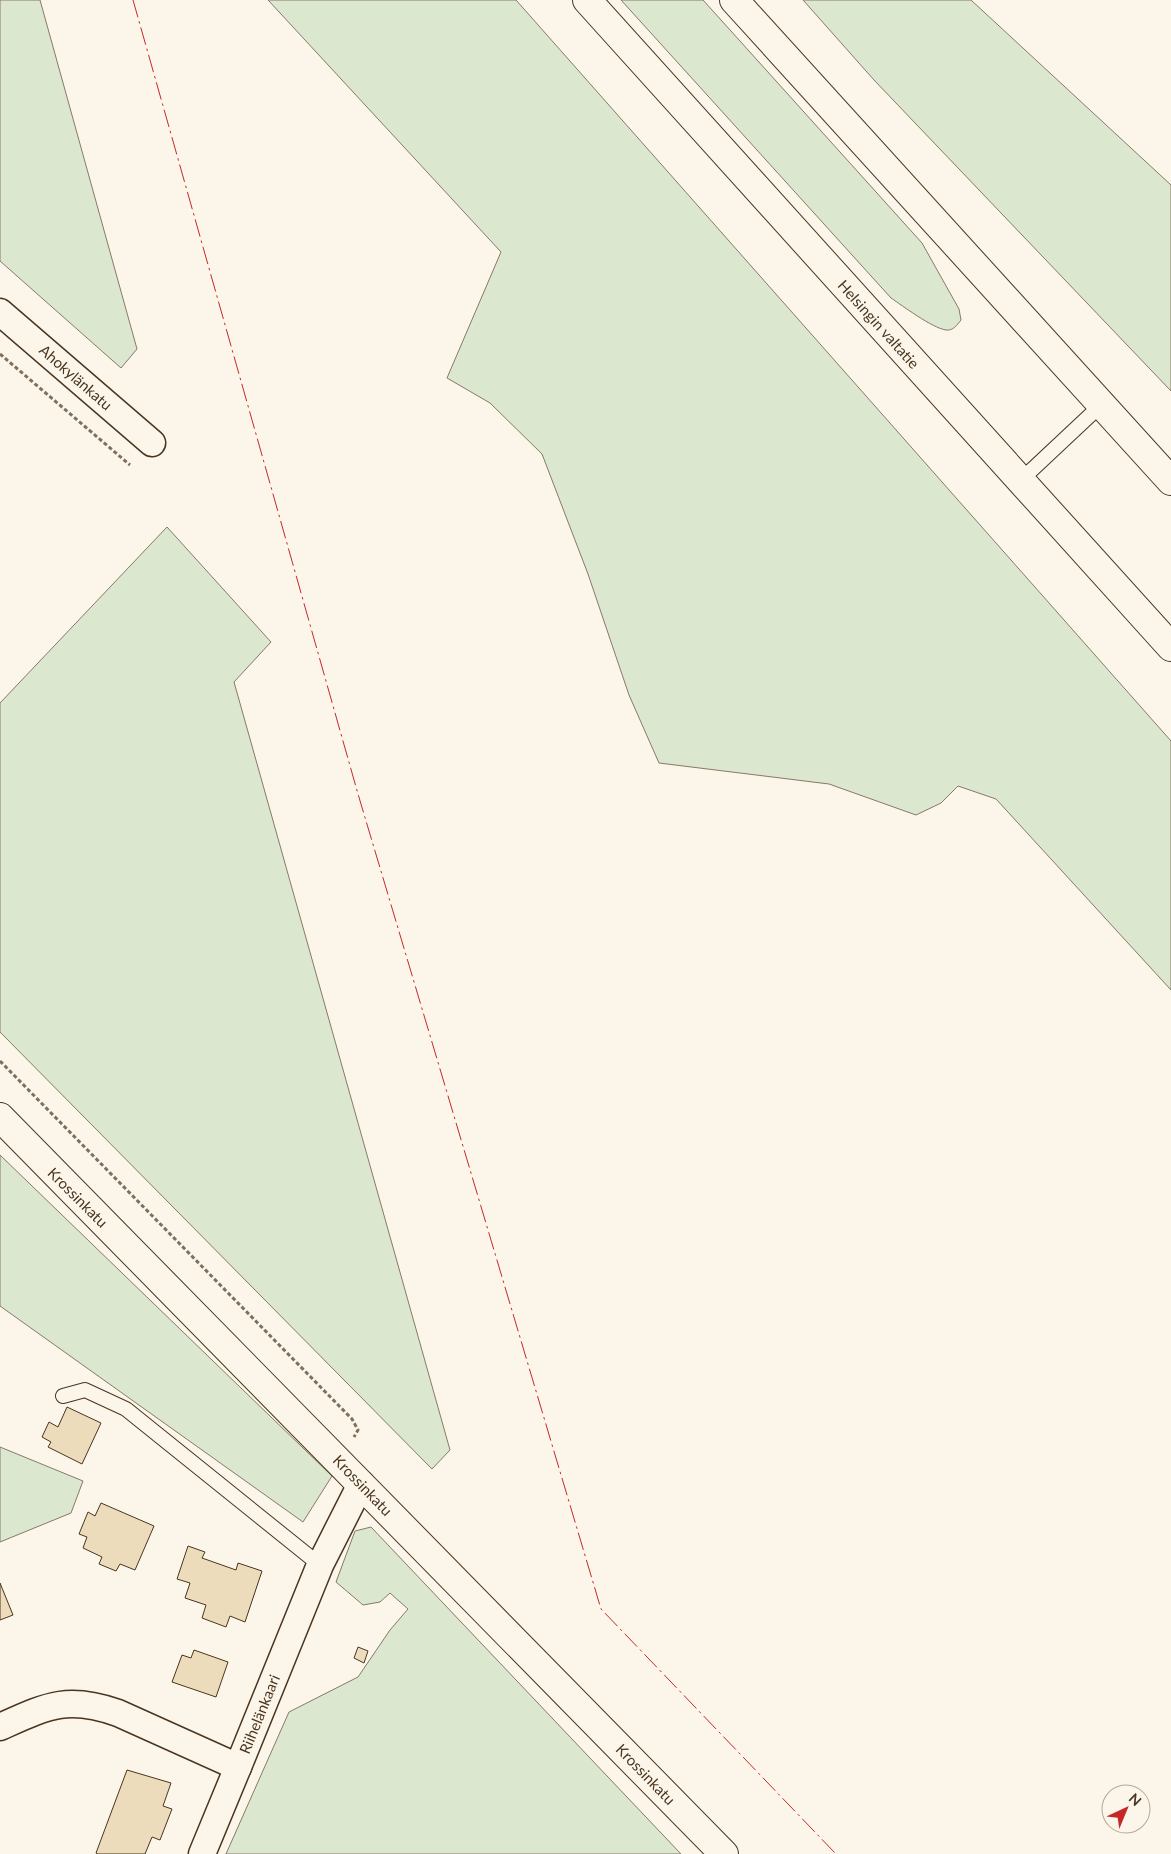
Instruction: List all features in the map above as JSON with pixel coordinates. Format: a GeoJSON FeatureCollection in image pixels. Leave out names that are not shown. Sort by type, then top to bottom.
{"type":"FeatureCollection","features":[{"type":"Feature","properties":{"kind":"main road","name":"Helsingin valtatie"},"geometry":{"type":"LineString","coordinates":[[587,0],[1171,647]]}},
{"type":"Feature","properties":{"kind":"main road"},"geometry":{"type":"LineString","coordinates":[[734,0],[1171,481]]}},
{"type":"Feature","properties":{"kind":"main road","name":"Krossinkatu"},"geometry":{"type":"LineString","coordinates":[[0,1117],[724,1854]]}},
{"type":"Feature","properties":{"kind":"street","name":"Ahokylänkatu"},"geometry":{"type":"LineString","coordinates":[[0,312],[152,443]]}},
{"type":"Feature","properties":{"kind":"street","name":"Riihelänkaari"},"geometry":{"type":"LineString","coordinates":[[0,1726],[37,1710],[57,1704],[98,1706],[118,1713],[238,1767],[320,1565],[361,1484]]}},
{"type":"Feature","properties":{"kind":"street"},"geometry":{"type":"LineString","coordinates":[[202,1854],[238,1767]]}},
{"type":"Feature","properties":{"kind":"lane"},"geometry":{"type":"LineString","coordinates":[[1020,481],[1102,405]]}},
{"type":"Feature","properties":{"kind":"lane"},"geometry":{"type":"LineString","coordinates":[[62,1396],[85,1390],[126,1408],[320,1565]]}},
{"type":"Feature","properties":{"kind":"path"},"geometry":{"type":"LineString","coordinates":[[0,354],[130,466]]}},
{"type":"Feature","properties":{"kind":"path"},"geometry":{"type":"LineString","coordinates":[[0,1061],[352,1420],[358,1430],[354,1438],[335,1456]]}},
{"type":"Feature","properties":{"kind":"green space"},"geometry":{"type":"Polygon","coordinates":[[[0,0],[40,0],[137,349],[121,368],[0,261],[0,0]]]}},
{"type":"Feature","properties":{"kind":"green space"},"geometry":{"type":"Polygon","coordinates":[[[268,0],[516,0],[1171,741],[1171,990],[996,799],[958,786],[941,803],[916,815],[829,784],[659,763],[629,695],[588,574],[542,454],[490,403],[447,378],[501,252],[268,0]]]}},
{"type":"Feature","properties":{"kind":"green space"},"geometry":{"type":"Polygon","coordinates":[[[621,0],[703,0],[922,243],[959,309],[961,320],[956,326],[953,329],[946,330],[933,325],[891,298],[621,0]]]}},
{"type":"Feature","properties":{"kind":"green space"},"geometry":{"type":"Polygon","coordinates":[[[803,0],[971,0],[1171,185],[1171,391],[874,80],[803,0]]]}},
{"type":"Feature","properties":{"kind":"green space"},"geometry":{"type":"Polygon","coordinates":[[[167,527],[271,642],[234,682],[450,1450],[432,1469],[0,1032],[0,703],[167,527]]]}},
{"type":"Feature","properties":{"kind":"green space"},"geometry":{"type":"Polygon","coordinates":[[[0,1155],[332,1476],[303,1522],[0,1306],[0,1155]]]}},
{"type":"Feature","properties":{"kind":"green space"},"geometry":{"type":"Polygon","coordinates":[[[0,1447],[83,1481],[71,1513],[0,1542],[0,1447]]]}},
{"type":"Feature","properties":{"kind":"green space"},"geometry":{"type":"Polygon","coordinates":[[[371,1527],[681,1854],[226,1854],[289,1712],[358,1677],[390,1630],[408,1609],[390,1593],[380,1602],[363,1605],[336,1582],[355,1531],[371,1527]]]}},
{"type":"Feature","properties":{"kind":"building"},"geometry":{"type":"Polygon","coordinates":[[[67,1407],[101,1423],[82,1464],[48,1447],[51,1442],[42,1437],[49,1422],[58,1427],[67,1407]]]}},
{"type":"Feature","properties":{"kind":"building"},"geometry":{"type":"Polygon","coordinates":[[[101,1503],[154,1526],[135,1570],[120,1564],[116,1571],[99,1564],[102,1557],[83,1548],[87,1537],[79,1534],[88,1512],[95,1516],[101,1503]]]}},
{"type":"Feature","properties":{"kind":"building"},"geometry":{"type":"Polygon","coordinates":[[[188,1546],[205,1552],[202,1558],[236,1570],[238,1563],[262,1571],[245,1622],[230,1616],[226,1627],[202,1618],[206,1605],[185,1598],[190,1583],[177,1579],[188,1546]]]}},
{"type":"Feature","properties":{"kind":"building"},"geometry":{"type":"Polygon","coordinates":[[[0,1583],[13,1615],[0,1620],[0,1583]]]}},
{"type":"Feature","properties":{"kind":"building"},"geometry":{"type":"Polygon","coordinates":[[[358,1647],[368,1651],[364,1663],[354,1658],[358,1647]]]}},
{"type":"Feature","properties":{"kind":"building"},"geometry":{"type":"Polygon","coordinates":[[[194,1650],[228,1662],[216,1697],[172,1682],[182,1655],[191,1658],[194,1650]]]}},
{"type":"Feature","properties":{"kind":"building"},"geometry":{"type":"Polygon","coordinates":[[[127,1770],[171,1783],[163,1806],[172,1809],[160,1840],[152,1837],[145,1854],[98,1854],[96,1853],[127,1770]]]}},
{"type":"Feature","properties":{"kind":"power"},"geometry":{"type":"LineString","coordinates":[[133,0],[358,794],[601,1609],[836,1854]]}}]}
